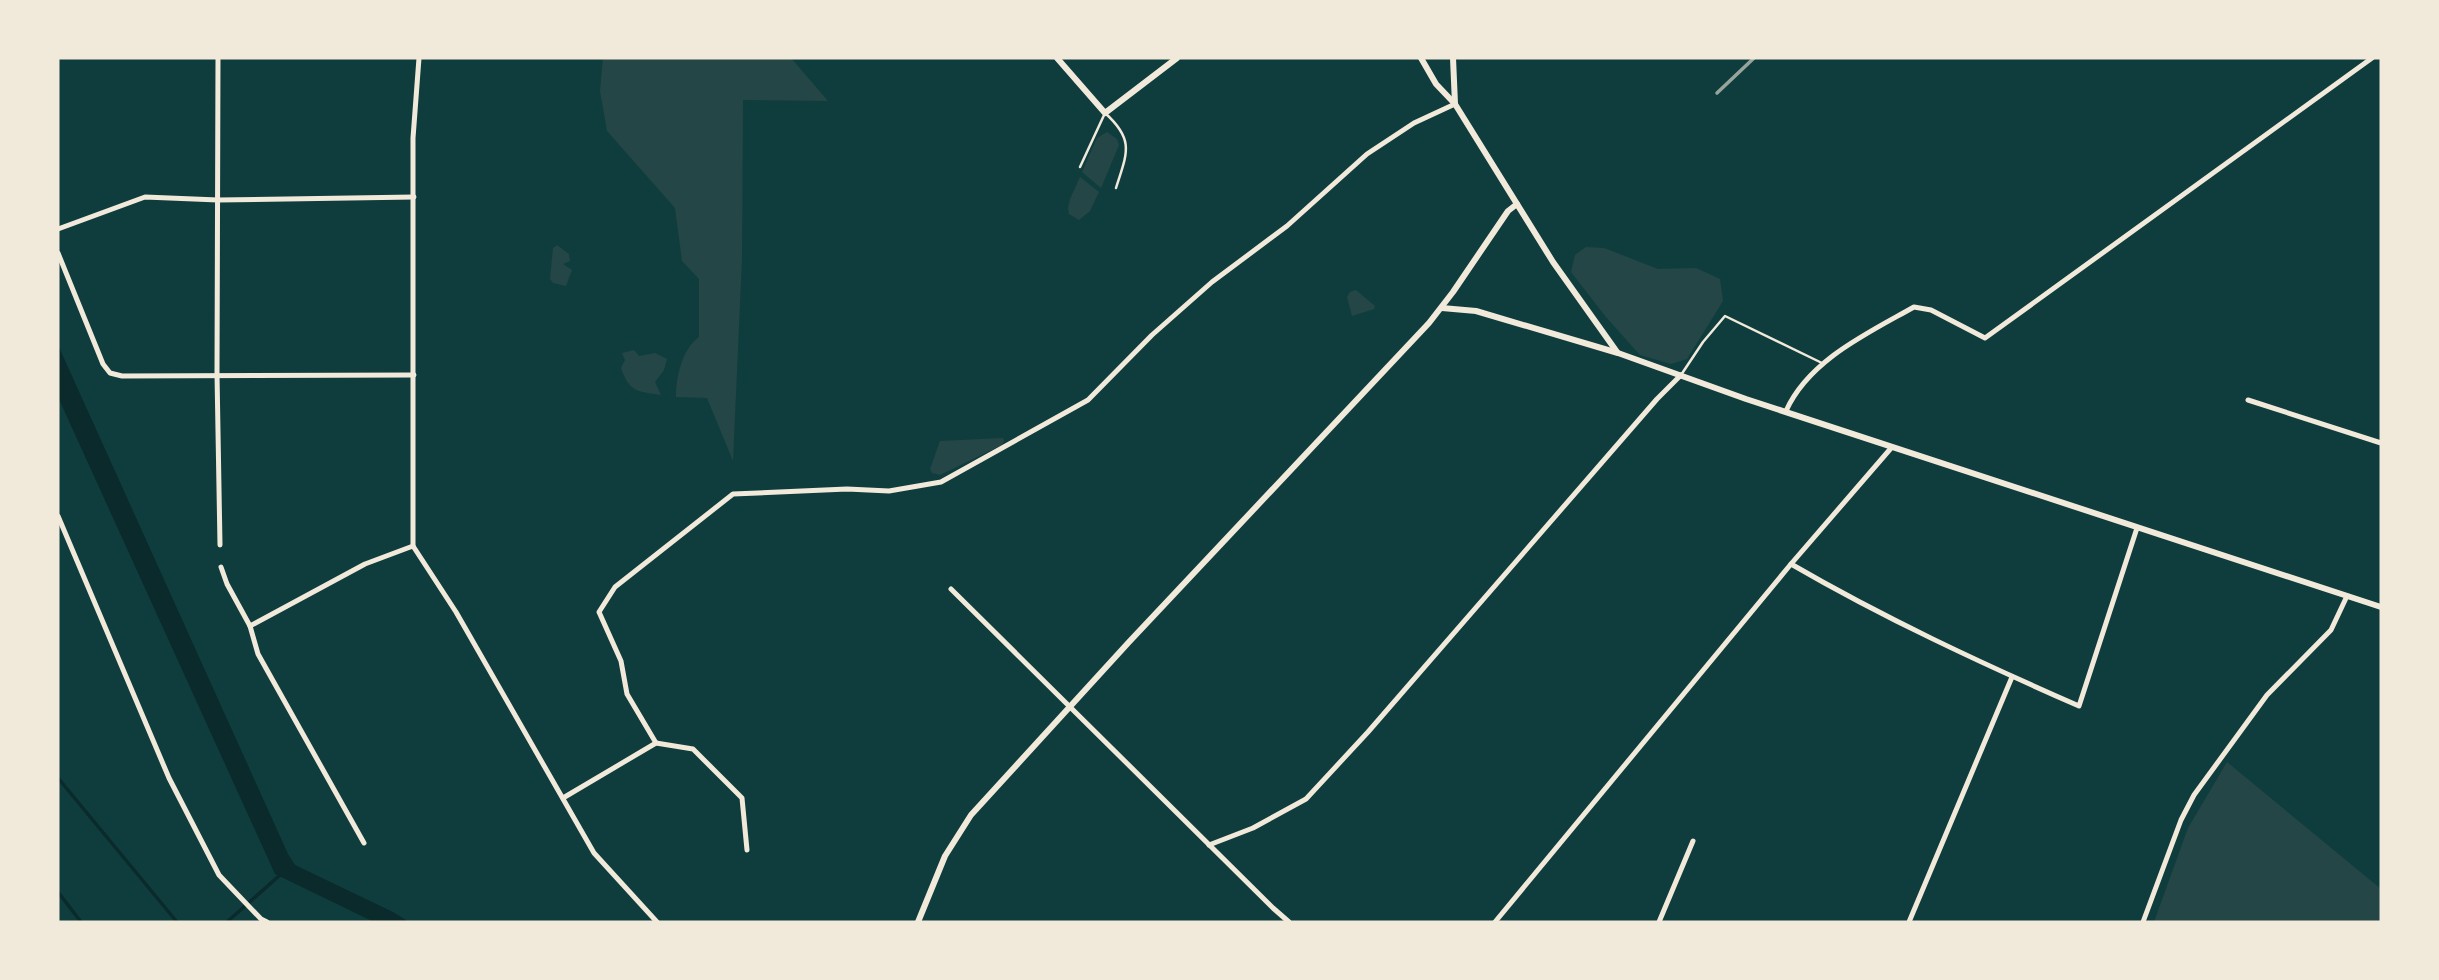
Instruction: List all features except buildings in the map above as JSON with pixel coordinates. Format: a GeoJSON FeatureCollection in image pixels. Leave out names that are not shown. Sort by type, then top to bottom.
{"type":"FeatureCollection","features":[{"type":"Feature","properties":{"kind":"street"},"geometry":{"type":"LineString","coordinates":[[218,58],[217,374],[220,545]]}},
{"type":"Feature","properties":{"kind":"street"},"geometry":{"type":"LineString","coordinates":[[419,58],[413,138],[413,546],[456,612],[594,853],[657,922]]}},
{"type":"Feature","properties":{"kind":"street"},"geometry":{"type":"LineString","coordinates":[[1057,58],[1105,113],[1177,58]]}},
{"type":"Feature","properties":{"kind":"street"},"geometry":{"type":"LineString","coordinates":[[1421,58],[1436,84],[1455,104],[1553,262],[1618,353]]}},
{"type":"Feature","properties":{"kind":"street"},"geometry":{"type":"LineString","coordinates":[[1453,58],[1455,104]]}},
{"type":"Feature","properties":{"kind":"street"},"geometry":{"type":"LineString","coordinates":[[1786,411],[1793,396],[1822,363],[1914,307],[1931,310],[1985,338],[2372,58]]}},
{"type":"Feature","properties":{"kind":"street"},"geometry":{"type":"LineString","coordinates":[[656,743],[627,694],[621,661],[599,612],[615,587],[733,494],[836,489],[889,491],[941,482],[1088,400],[1162,326],[1212,282],[1287,226],[1367,154],[1414,123],[1455,104]]}},
{"type":"Feature","properties":{"kind":"street"},"geometry":{"type":"LineString","coordinates":[[58,229],[145,197],[218,200],[414,197]]}},
{"type":"Feature","properties":{"kind":"street"},"geometry":{"type":"LineString","coordinates":[[918,922],[945,856],[971,815],[1442,308],[1508,211],[1517,205]]}},
{"type":"Feature","properties":{"kind":"street"},"geometry":{"type":"LineString","coordinates":[[58,253],[103,364],[110,373],[122,376],[414,375]]}},
{"type":"Feature","properties":{"kind":"street"},"geometry":{"type":"LineString","coordinates":[[1442,308],[1476,311],[1618,353],[1892,447],[2381,607]]}},
{"type":"Feature","properties":{"kind":"street"},"geometry":{"type":"LineString","coordinates":[[1209,845],[1253,828],[1306,799],[1681,375]]}},
{"type":"Feature","properties":{"kind":"street"},"geometry":{"type":"LineString","coordinates":[[2248,400],[2381,443]]}},
{"type":"Feature","properties":{"kind":"street"},"geometry":{"type":"LineString","coordinates":[[1495,922],[1791,564],[1892,447]]}},
{"type":"Feature","properties":{"kind":"street"},"geometry":{"type":"LineString","coordinates":[[58,516],[169,778],[219,874],[262,921]]}},
{"type":"Feature","properties":{"kind":"street"},"geometry":{"type":"LineString","coordinates":[[1791,564],[1857,602],[2012,677],[2079,706],[2137,528]]}},
{"type":"Feature","properties":{"kind":"street"},"geometry":{"type":"LineString","coordinates":[[250,626],[365,564],[413,546]]}},
{"type":"Feature","properties":{"kind":"street"},"geometry":{"type":"LineString","coordinates":[[221,568],[250,626],[258,654],[364,843]]}},
{"type":"Feature","properties":{"kind":"street"},"geometry":{"type":"LineString","coordinates":[[951,589],[1289,922]]}},
{"type":"Feature","properties":{"kind":"street"},"geometry":{"type":"LineString","coordinates":[[2143,922],[2180,820],[2194,795],[2267,695],[2330,630],[2347,596]]}},
{"type":"Feature","properties":{"kind":"street"},"geometry":{"type":"LineString","coordinates":[[1909,922],[2012,677]]}},
{"type":"Feature","properties":{"kind":"street"},"geometry":{"type":"LineString","coordinates":[[563,798],[656,743],[693,749],[742,798],[747,850]]}},
{"type":"Feature","properties":{"kind":"street"},"geometry":{"type":"LineString","coordinates":[[1659,922],[1693,841]]}},
{"type":"Feature","properties":{"kind":"lane"},"geometry":{"type":"LineString","coordinates":[[1080,167],[1105,113],[1125,136],[1128,150],[1116,188]]}},
{"type":"Feature","properties":{"kind":"lane"},"geometry":{"type":"LineString","coordinates":[[1681,375],[1725,316],[1822,363]]}},
{"type":"Feature","properties":{"kind":"shaded area"},"geometry":{"type":"Polygon","coordinates":[[[603,58],[791,58],[828,101],[743,100],[742,258],[733,461],[707,398],[676,397],[684,356],[699,337],[699,279],[682,261],[675,208],[607,131],[600,91],[603,58]]]}},
{"type":"Feature","properties":{"kind":"shaded area"},"geometry":{"type":"Polygon","coordinates":[[[1107,132],[1117,139],[1119,145],[1101,188],[1082,172],[1097,138],[1107,132]]]}},
{"type":"Feature","properties":{"kind":"shaded area"},"geometry":{"type":"Polygon","coordinates":[[[1080,177],[1099,192],[1090,211],[1079,220],[1069,214],[1068,208],[1080,177]]]}},
{"type":"Feature","properties":{"kind":"shaded area"},"geometry":{"type":"Polygon","coordinates":[[[557,245],[569,254],[570,261],[563,264],[572,270],[566,286],[553,283],[550,279],[553,248],[557,245]]]}},
{"type":"Feature","properties":{"kind":"shaded area"},"geometry":{"type":"Polygon","coordinates":[[[1586,247],[1604,248],[1658,269],[1696,268],[1720,279],[1723,301],[1687,359],[1671,364],[1640,355],[1571,272],[1575,255],[1586,247]]]}},
{"type":"Feature","properties":{"kind":"shaded area"},"geometry":{"type":"Polygon","coordinates":[[[1356,290],[1375,306],[1374,309],[1352,316],[1347,297],[1350,292],[1356,290]]]}},
{"type":"Feature","properties":{"kind":"shaded area"},"geometry":{"type":"Polygon","coordinates":[[[58,345],[288,854],[295,865],[409,922],[374,922],[275,874],[58,397],[58,345]]]}},
{"type":"Feature","properties":{"kind":"shaded area"},"geometry":{"type":"Polygon","coordinates":[[[634,350],[639,356],[655,353],[667,359],[664,370],[655,382],[661,395],[640,391],[628,382],[621,368],[625,360],[622,353],[634,350]]]}},
{"type":"Feature","properties":{"kind":"shaded area"},"geometry":{"type":"Polygon","coordinates":[[[1003,438],[1002,445],[940,475],[932,473],[930,469],[940,441],[1003,438]]]}},
{"type":"Feature","properties":{"kind":"shaded area"},"geometry":{"type":"Polygon","coordinates":[[[2227,762],[2381,889],[2381,922],[2154,922],[2188,828],[2227,762]]]}},
{"type":"Feature","properties":{"kind":"waterway"},"geometry":{"type":"LineString","coordinates":[[58,778],[177,922]]}},
{"type":"Feature","properties":{"kind":"waterway"},"geometry":{"type":"LineString","coordinates":[[227,922],[280,875]]}},
{"type":"Feature","properties":{"kind":"waterway"},"geometry":{"type":"LineString","coordinates":[[58,892],[81,922]]}},
{"type":"Feature","properties":{"kind":"railway"},"geometry":{"type":"LineString","coordinates":[[1717,93],[1754,58]]}}]}
